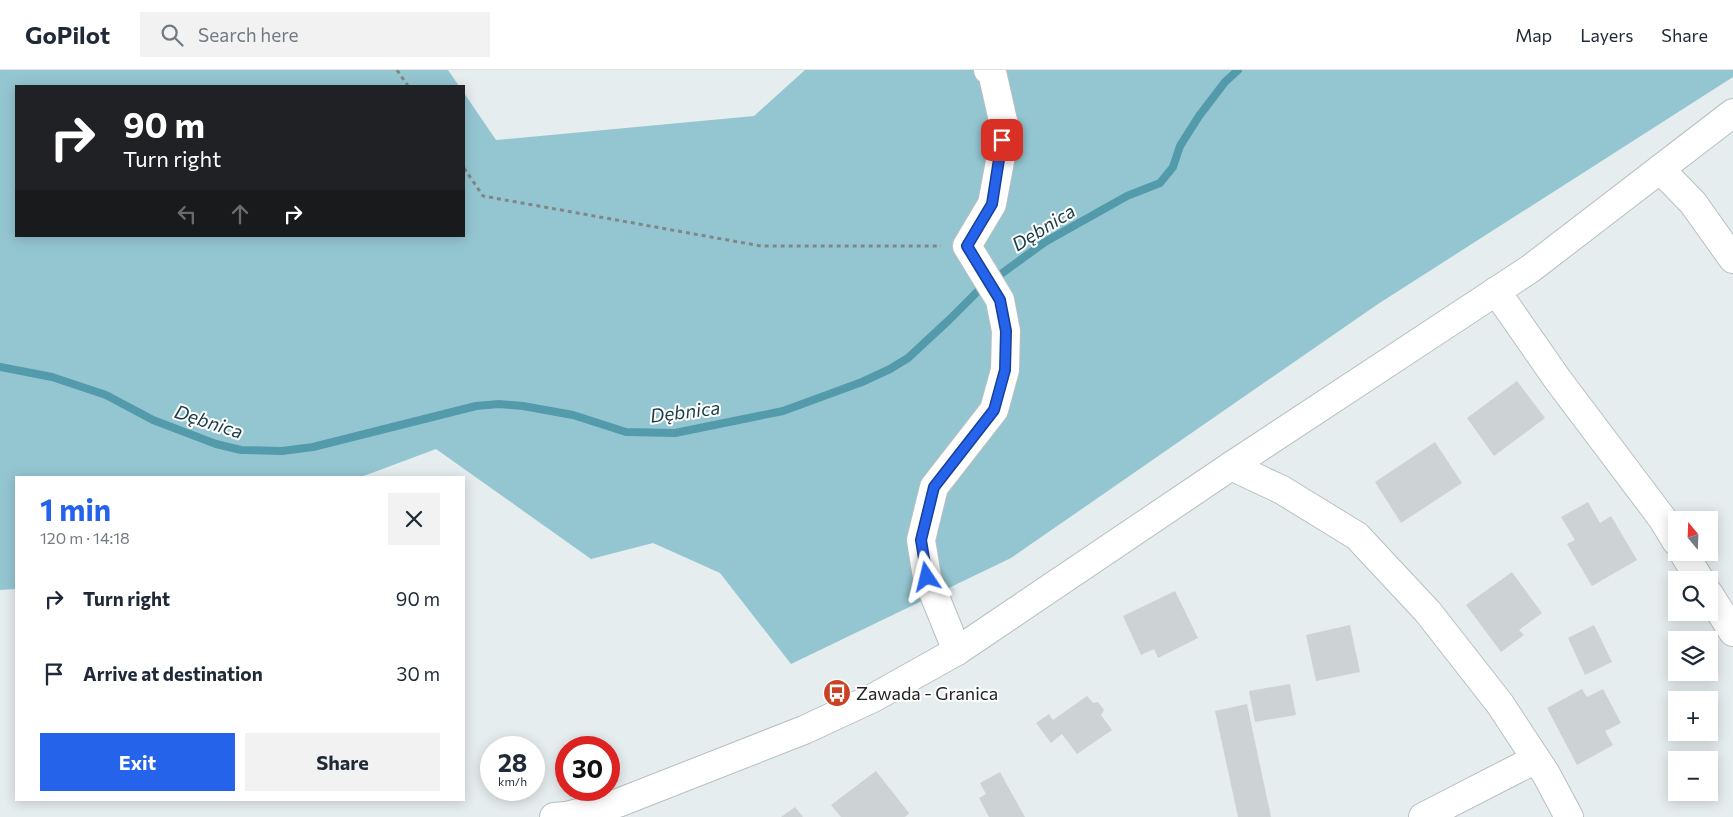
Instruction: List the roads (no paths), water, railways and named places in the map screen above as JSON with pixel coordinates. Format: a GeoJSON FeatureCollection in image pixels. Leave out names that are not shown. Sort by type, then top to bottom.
{"type":"FeatureCollection","features":[{"type":"Feature","properties":{"kind":"street"},"geometry":{"type":"LineString","coordinates":[[957,651],[927,577],[921,540],[934,487],[994,410],[1005,370],[1006,331],[1000,300],[967,246],[992,204],[1001,156],[1004,125],[992,72],[988,70]]}},
{"type":"Feature","properties":{"kind":"street"},"geometry":{"type":"LineString","coordinates":[[562,817],[618,803],[804,730],[873,698],[957,651],[1231,466],[1530,269],[1733,113]]}},
{"type":"Feature","properties":{"kind":"street"},"geometry":{"type":"LineString","coordinates":[[1660,170],[1693,203],[1733,259]]}},
{"type":"Feature","properties":{"kind":"street"},"geometry":{"type":"LineString","coordinates":[[1496,291],[1558,380],[1668,528]]}},
{"type":"Feature","properties":{"kind":"street"},"geometry":{"type":"LineString","coordinates":[[1231,466],[1282,490],[1357,536],[1428,612],[1500,704],[1546,774],[1569,817]]}},
{"type":"Feature","properties":{"kind":"street"},"geometry":{"type":"LineString","coordinates":[[1718,608],[1733,632]]}},
{"type":"Feature","properties":{"kind":"street"},"geometry":{"type":"LineString","coordinates":[[1423,817],[1536,758]]}},
{"type":"Feature","properties":{"kind":"waterway","name":"Dębnica"},"geometry":{"type":"LineString","coordinates":[[0,367],[52,377],[106,395],[153,420],[216,444],[241,450],[282,451],[313,447],[476,406],[499,404],[523,406],[573,415],[626,432],[675,433],[783,411],[862,382],[890,369],[908,358],[979,290],[1045,242],[1127,196],[1160,183],[1173,167],[1180,146],[1199,116],[1225,82],[1238,70]]}},
{"type":"Feature","properties":{"kind":"place","name":"Zawada - Granica"},"geometry":{"type":"Point","coordinates":[837,693]}}]}
